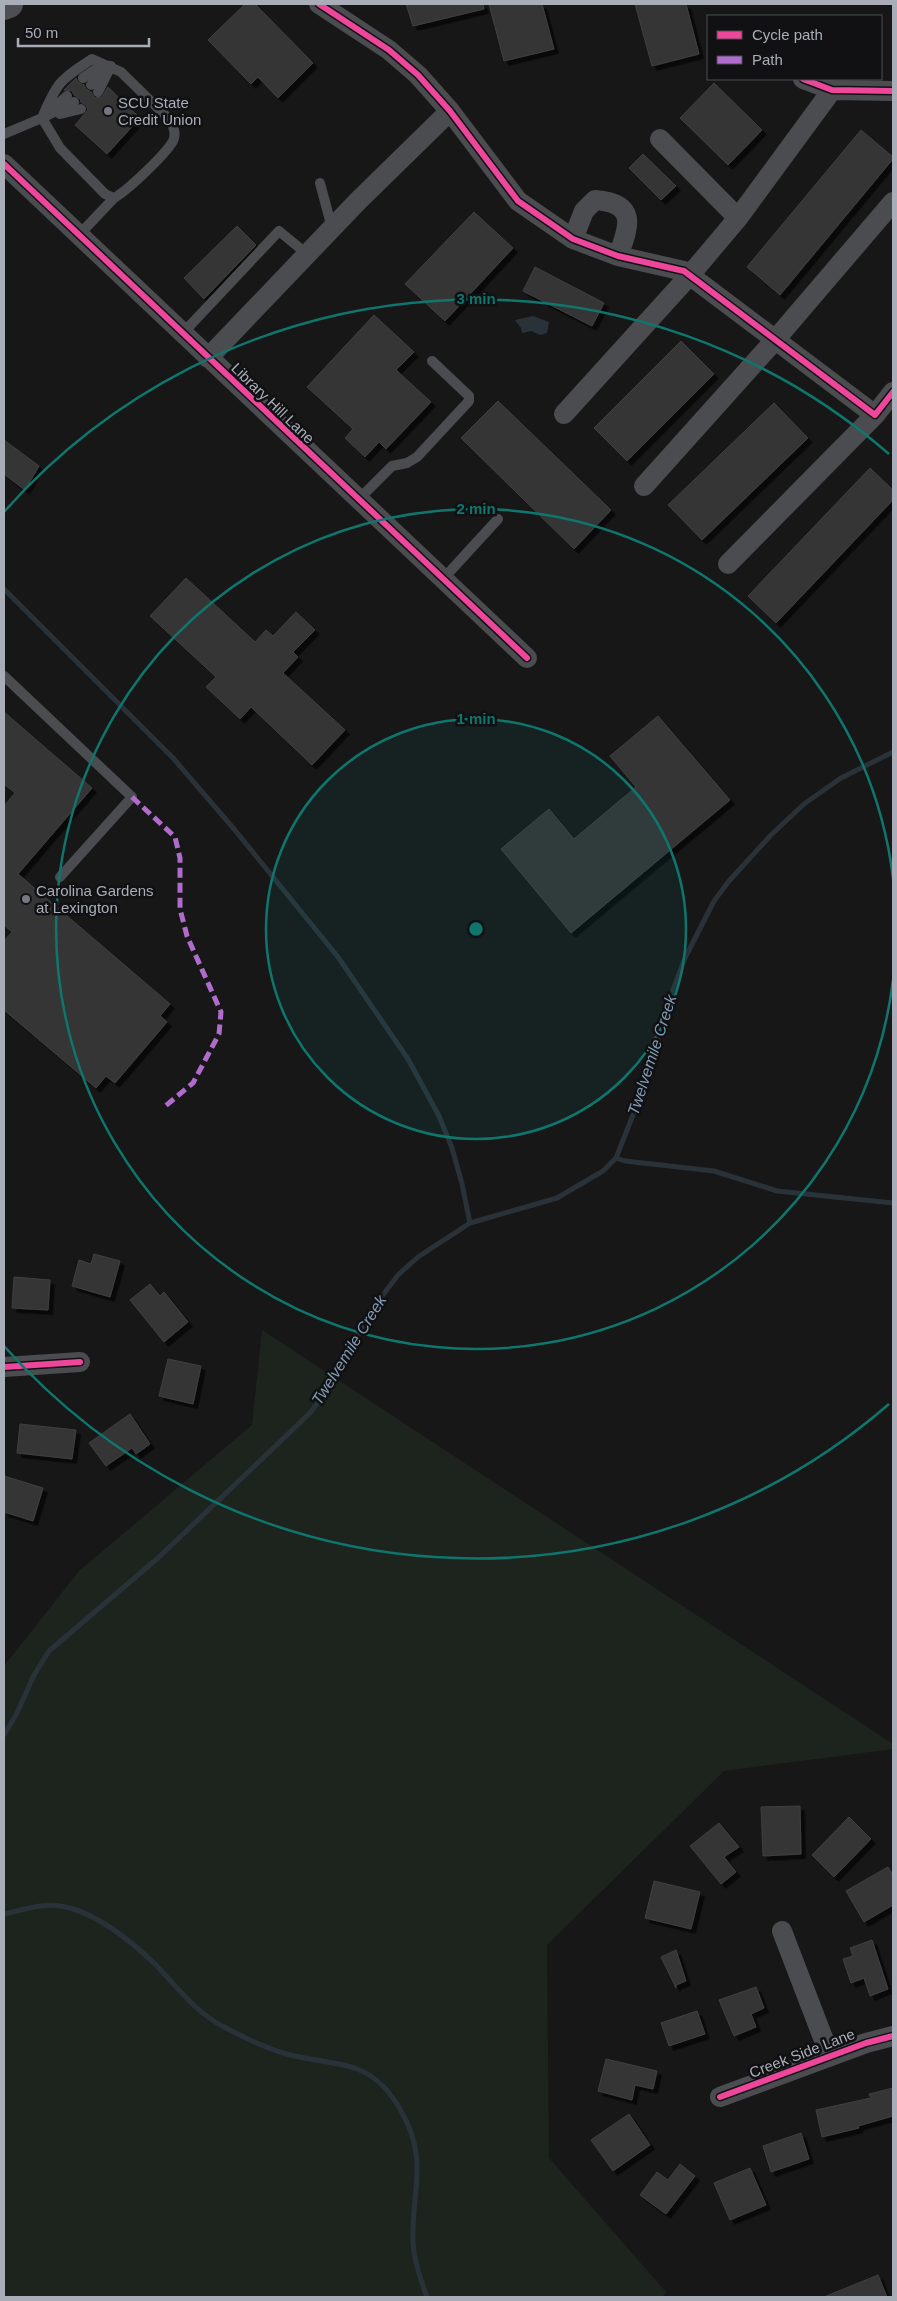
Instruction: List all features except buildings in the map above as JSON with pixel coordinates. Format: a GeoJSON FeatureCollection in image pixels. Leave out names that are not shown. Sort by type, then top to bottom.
{"type":"FeatureCollection","features":[{"type":"Feature","properties":{"kind":"main road"},"geometry":{"type":"LineString","coordinates":[[4,6],[9,4]]}},
{"type":"Feature","properties":{"kind":"street"},"geometry":{"type":"LineString","coordinates":[[319,4],[390,50],[418,75],[450,111],[518,201],[573,239],[618,256],[690,275],[875,415]]}},
{"type":"Feature","properties":{"kind":"street"},"geometry":{"type":"LineString","coordinates":[[806,80],[832,90],[893,91]]}},
{"type":"Feature","properties":{"kind":"street"},"geometry":{"type":"LineString","coordinates":[[564,414],[690,275],[738,218],[832,90]]}},
{"type":"Feature","properties":{"kind":"street"},"geometry":{"type":"LineString","coordinates":[[208,358],[332,228],[450,111]]}},
{"type":"Feature","properties":{"kind":"street"},"geometry":{"type":"LineString","coordinates":[[660,139],[738,218]]}},
{"type":"Feature","properties":{"kind":"street","name":"Library Hill Lane"},"geometry":{"type":"LineString","coordinates":[[4,164],[78,236],[527,658]]}},
{"type":"Feature","properties":{"kind":"street"},"geometry":{"type":"LineString","coordinates":[[573,239],[584,211],[594,200],[609,201],[619,205],[627,216],[626,233],[618,256]]}},
{"type":"Feature","properties":{"kind":"street"},"geometry":{"type":"LineString","coordinates":[[644,486],[775,340],[893,202]]}},
{"type":"Feature","properties":{"kind":"street"},"geometry":{"type":"LineString","coordinates":[[728,564],[875,415],[893,392]]}},
{"type":"Feature","properties":{"kind":"street"},"geometry":{"type":"LineString","coordinates":[[4,1367],[80,1362]]}},
{"type":"Feature","properties":{"kind":"street"},"geometry":{"type":"LineString","coordinates":[[782,1931],[830,2056]]}},
{"type":"Feature","properties":{"kind":"street","name":"Creek Side Lane"},"geometry":{"type":"LineString","coordinates":[[720,2097],[866,2043],[893,2036]]}},
{"type":"Feature","properties":{"kind":"lane"},"geometry":{"type":"LineString","coordinates":[[42,118],[53,91],[63,78],[92,58],[121,72],[169,118],[174,133],[173,140],[165,150],[124,193],[114,198],[78,236]]}},
{"type":"Feature","properties":{"kind":"lane"},"geometry":{"type":"LineString","coordinates":[[82,78],[102,65],[111,66]]}},
{"type":"Feature","properties":{"kind":"lane"},"geometry":{"type":"LineString","coordinates":[[94,89],[111,66]]}},
{"type":"Feature","properties":{"kind":"lane"},"geometry":{"type":"LineString","coordinates":[[4,134],[74,102],[42,118]]}},
{"type":"Feature","properties":{"kind":"lane"},"geometry":{"type":"LineString","coordinates":[[42,118],[60,148],[105,194],[114,198]]}},
{"type":"Feature","properties":{"kind":"lane"},"geometry":{"type":"LineString","coordinates":[[320,183],[332,228]]}},
{"type":"Feature","properties":{"kind":"lane"},"geometry":{"type":"LineString","coordinates":[[182,334],[279,231],[307,254]]}},
{"type":"Feature","properties":{"kind":"lane"},"geometry":{"type":"LineString","coordinates":[[359,500],[392,466],[417,457],[469,401],[469,396],[432,361]]}},
{"type":"Feature","properties":{"kind":"lane"},"geometry":{"type":"LineString","coordinates":[[443,579],[498,519]]}},
{"type":"Feature","properties":{"kind":"lane"},"geometry":{"type":"LineString","coordinates":[[4,676],[132,798],[60,877]]}},
{"type":"Feature","properties":{"kind":"shaded area"},"geometry":{"type":"Polygon","coordinates":[[[533,316],[549,322],[547,333],[540,335],[531,331],[522,333],[515,320],[533,316]]]}},
{"type":"Feature","properties":{"kind":"shaded area"},"geometry":{"type":"Polygon","coordinates":[[[262,1330],[893,1744],[893,1749],[724,1771],[547,1945],[549,2158],[666,2292],[663,2297],[4,2297],[4,1666],[79,1571],[252,1425],[262,1330]]]}},
{"type":"Feature","properties":{"kind":"waterway"},"geometry":{"type":"LineString","coordinates":[[4,589],[173,758],[234,829],[338,957],[408,1059],[439,1116],[452,1148],[470,1223]]}},
{"type":"Feature","properties":{"kind":"waterway","name":"Twelvemile Creek"},"geometry":{"type":"LineString","coordinates":[[4,1735],[17,1713],[34,1675],[49,1651],[158,1558],[310,1413],[330,1386],[373,1308],[398,1275],[418,1257],[470,1223],[557,1198],[603,1171],[616,1158],[646,1082],[667,1006],[685,958],[714,901],[729,881],[771,835],[804,804],[841,778],[893,752]]}},
{"type":"Feature","properties":{"kind":"waterway"},"geometry":{"type":"LineString","coordinates":[[616,1158],[625,1161],[714,1171],[777,1191],[893,1203]]}},
{"type":"Feature","properties":{"kind":"waterway","name":"Twelvemile Creek"},"geometry":{"type":"LineString","coordinates":[[4,1914],[37,1906],[53,1905],[70,1908],[94,1917],[137,1947],[195,2007],[224,2027],[276,2051],[349,2066],[376,2080],[388,2092],[400,2109],[409,2127],[414,2144],[417,2176],[413,2242],[416,2263],[427,2297]]}},
{"type":"Feature","properties":{"kind":"marked path"},"geometry":{"type":"LineString","coordinates":[[132,797],[175,837],[180,858],[180,909],[187,936],[221,1012],[219,1034],[193,1083],[163,1108]]}},
{"type":"Feature","properties":{"kind":"cycle path"},"geometry":{"type":"LineString","coordinates":[[319,4],[389,50],[418,75],[450,111],[518,201],[573,239],[618,256],[684,271],[875,415],[893,392]]}},
{"type":"Feature","properties":{"kind":"cycle path"},"geometry":{"type":"LineString","coordinates":[[806,80],[832,90],[893,91]]}},
{"type":"Feature","properties":{"kind":"cycle path"},"geometry":{"type":"LineString","coordinates":[[4,164],[527,658]]}},
{"type":"Feature","properties":{"kind":"cycle path"},"geometry":{"type":"LineString","coordinates":[[4,1367],[80,1362]]}},
{"type":"Feature","properties":{"kind":"cycle path"},"geometry":{"type":"LineString","coordinates":[[720,2097],[866,2043],[893,2036]]}},
{"type":"Feature","properties":{"kind":"place","name":"SCU State Credit Union"},"geometry":{"type":"Point","coordinates":[108,111]}},
{"type":"Feature","properties":{"kind":"place","name":"Carolina Gardens at Lexington"},"geometry":{"type":"Point","coordinates":[26,899]}}]}
